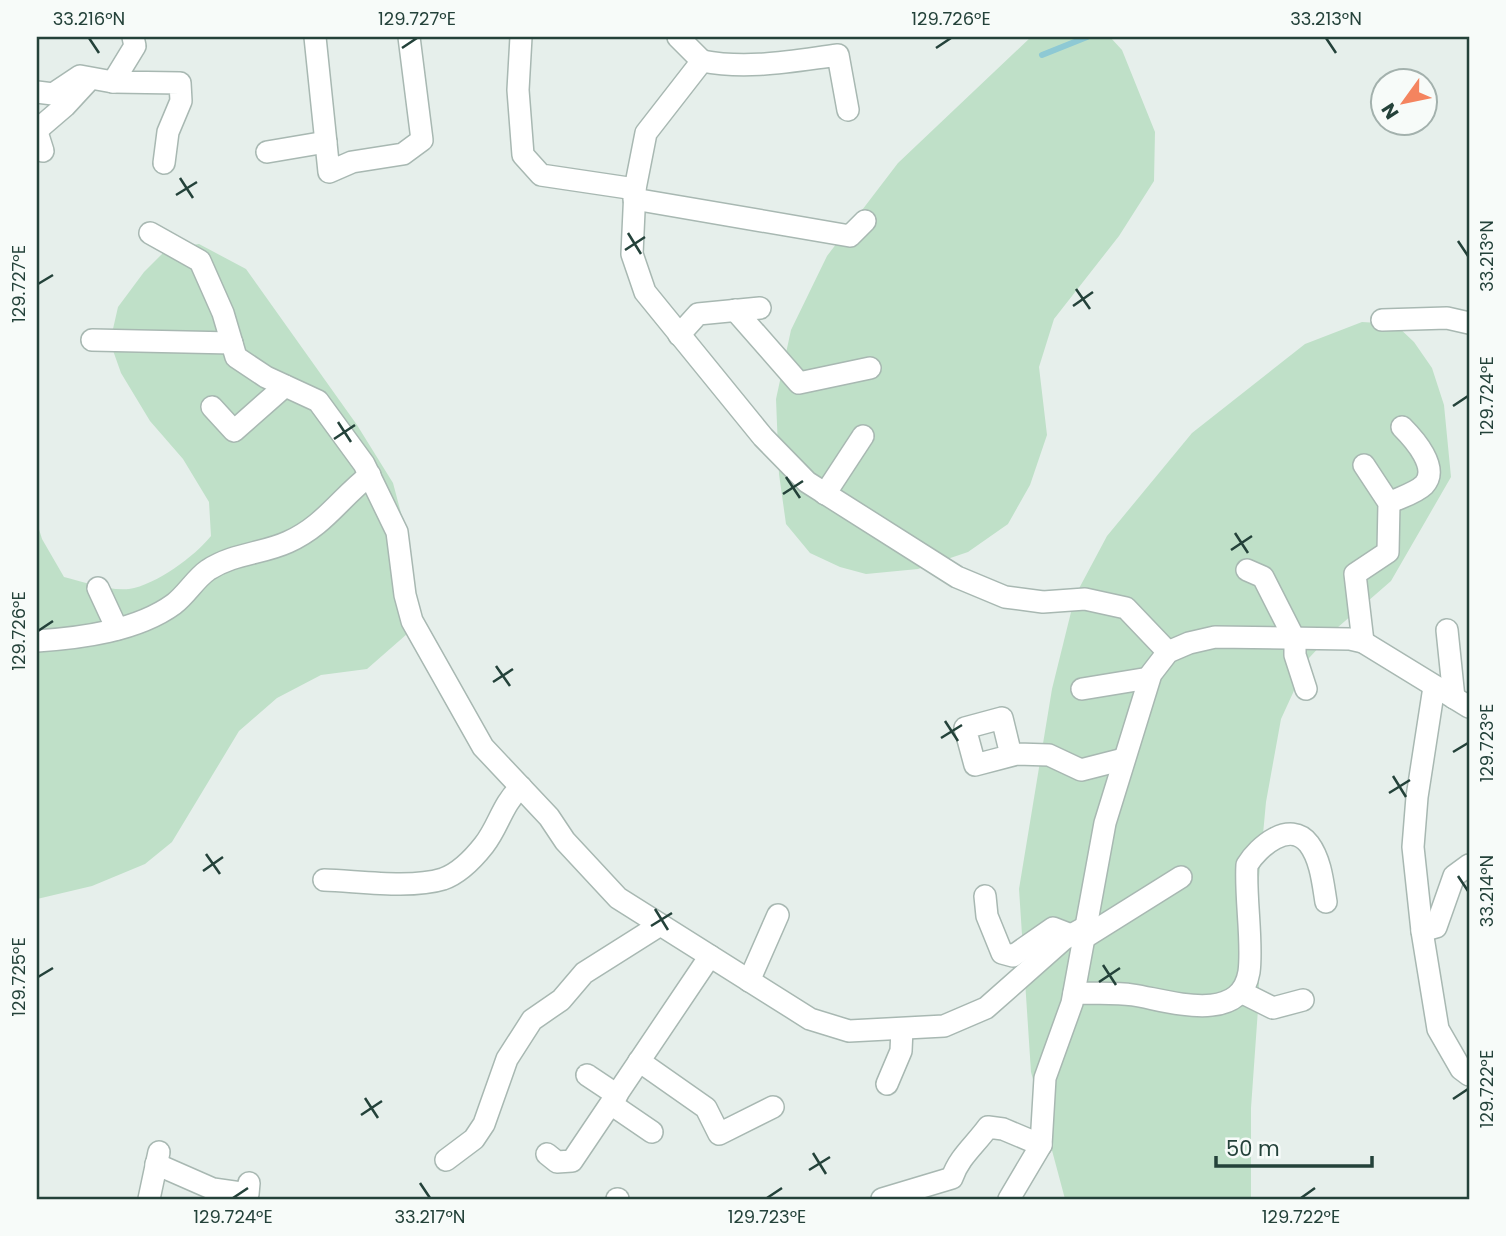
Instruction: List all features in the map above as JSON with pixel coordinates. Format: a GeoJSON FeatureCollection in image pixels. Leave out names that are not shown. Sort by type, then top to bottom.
{"type":"FeatureCollection","features":[{"type":"Feature","properties":{"kind":"street"},"geometry":{"type":"LineString","coordinates":[[113,82],[135,46],[133,37]]}},
{"type":"Feature","properties":{"kind":"street"},"geometry":{"type":"LineString","coordinates":[[315,37],[329,172],[352,162],[403,154],[422,139],[409,37]]}},
{"type":"Feature","properties":{"kind":"street"},"geometry":{"type":"LineString","coordinates":[[521,37],[518,90],[523,155],[541,175],[850,236],[865,221]]}},
{"type":"Feature","properties":{"kind":"street"},"geometry":{"type":"LineString","coordinates":[[678,37],[702,61],[726,66],[838,55],[848,110]]}},
{"type":"Feature","properties":{"kind":"street"},"geometry":{"type":"LineString","coordinates":[[702,61],[646,133],[634,194],[632,254],[645,292],[763,437],[807,482],[957,576],[1005,597],[1043,601],[1085,599],[1126,608],[1168,652]]}},
{"type":"Feature","properties":{"kind":"street"},"geometry":{"type":"LineString","coordinates":[[37,92],[53,94],[80,76],[113,82],[180,83],[181,101],[168,132],[164,163]]}},
{"type":"Feature","properties":{"kind":"street"},"geometry":{"type":"LineString","coordinates":[[39,138],[90,78]]}},
{"type":"Feature","properties":{"kind":"street"},"geometry":{"type":"LineString","coordinates":[[267,152],[326,142]]}},
{"type":"Feature","properties":{"kind":"street"},"geometry":{"type":"LineString","coordinates":[[150,233],[200,261],[236,357],[285,386],[318,401],[370,475],[397,531],[405,595],[412,621],[483,747],[549,817],[565,841],[618,898],[810,1019],[849,1031],[944,1026],[986,1008],[1079,934],[1181,877]]}},
{"type":"Feature","properties":{"kind":"street"},"geometry":{"type":"LineString","coordinates":[[679,335],[698,314],[760,308]]}},
{"type":"Feature","properties":{"kind":"street"},"geometry":{"type":"LineString","coordinates":[[735,310],[799,383],[870,368]]}},
{"type":"Feature","properties":{"kind":"street"},"geometry":{"type":"LineString","coordinates":[[1382,320],[1447,318],[1469,323]]}},
{"type":"Feature","properties":{"kind":"street"},"geometry":{"type":"LineString","coordinates":[[92,340],[232,343]]}},
{"type":"Feature","properties":{"kind":"street"},"geometry":{"type":"LineString","coordinates":[[212,407],[234,431],[285,386]]}},
{"type":"Feature","properties":{"kind":"street"},"geometry":{"type":"LineString","coordinates":[[1389,503],[1424,485],[1429,474],[1425,457],[1402,427]]}},
{"type":"Feature","properties":{"kind":"street"},"geometry":{"type":"LineString","coordinates":[[825,494],[863,436]]}},
{"type":"Feature","properties":{"kind":"street"},"geometry":{"type":"LineString","coordinates":[[1363,642],[1355,574],[1388,552],[1389,503],[1364,466]]}},
{"type":"Feature","properties":{"kind":"street"},"geometry":{"type":"LineString","coordinates":[[37,641],[84,637],[117,629],[174,604],[206,571],[235,555],[286,543],[320,525],[352,489],[370,475]]}},
{"type":"Feature","properties":{"kind":"street"},"geometry":{"type":"LineString","coordinates":[[1247,570],[1264,578],[1295,640],[1295,655],[1306,689]]}},
{"type":"Feature","properties":{"kind":"street"},"geometry":{"type":"LineString","coordinates":[[98,588],[117,629]]}},
{"type":"Feature","properties":{"kind":"street"},"geometry":{"type":"LineString","coordinates":[[1447,630],[1462,702]]}},
{"type":"Feature","properties":{"kind":"street"},"geometry":{"type":"LineString","coordinates":[[1009,1199],[1041,1145],[1045,1079],[1074,993],[1079,934],[1105,823],[1149,678],[1168,652],[1189,643],[1215,637],[1350,639],[1363,642],[1462,702]]}},
{"type":"Feature","properties":{"kind":"street"},"geometry":{"type":"LineString","coordinates":[[1082,689],[1149,678]]}},
{"type":"Feature","properties":{"kind":"street"},"geometry":{"type":"LineString","coordinates":[[1434,687],[1417,797],[1413,847],[1422,931],[1438,1029],[1461,1069],[1469,1075]]}},
{"type":"Feature","properties":{"kind":"street"},"geometry":{"type":"LineString","coordinates":[[1011,755],[1049,755],[1081,770],[1124,759]]}},
{"type":"Feature","properties":{"kind":"street"},"geometry":{"type":"LineString","coordinates":[[324,880],[413,882],[442,879],[464,868],[486,843],[508,799],[522,787]]}},
{"type":"Feature","properties":{"kind":"street"},"geometry":{"type":"LineString","coordinates":[[1074,993],[1130,995],[1181,1005],[1229,1002],[1241,992],[1248,973],[1247,865],[1256,850],[1277,837],[1294,834],[1309,843],[1322,873],[1326,902]]}},
{"type":"Feature","properties":{"kind":"street"},"geometry":{"type":"LineString","coordinates":[[1422,931],[1436,926],[1454,876],[1469,865]]}},
{"type":"Feature","properties":{"kind":"street"},"geometry":{"type":"LineString","coordinates":[[985,896],[987,916],[1002,953],[1013,956],[1053,928],[1079,934]]}},
{"type":"Feature","properties":{"kind":"street"},"geometry":{"type":"LineString","coordinates":[[750,981],[778,915]]}},
{"type":"Feature","properties":{"kind":"street"},"geometry":{"type":"LineString","coordinates":[[446,1160],[474,1139],[484,1124],[507,1059],[532,1020],[561,1000],[584,973],[660,925]]}},
{"type":"Feature","properties":{"kind":"street"},"geometry":{"type":"LineString","coordinates":[[547,1154],[557,1162],[572,1161],[710,956]]}},
{"type":"Feature","properties":{"kind":"street"},"geometry":{"type":"LineString","coordinates":[[1241,992],[1273,1008],[1303,1000]]}},
{"type":"Feature","properties":{"kind":"street"},"geometry":{"type":"LineString","coordinates":[[887,1084],[901,1051],[902,1029]]}},
{"type":"Feature","properties":{"kind":"street"},"geometry":{"type":"LineString","coordinates":[[639,1061],[706,1108],[719,1134],[773,1107]]}},
{"type":"Feature","properties":{"kind":"street"},"geometry":{"type":"LineString","coordinates":[[587,1075],[652,1132]]}},
{"type":"Feature","properties":{"kind":"street"},"geometry":{"type":"LineString","coordinates":[[882,1199],[952,1178],[958,1160],[972,1148],[988,1127],[1003,1129],[1041,1145]]}},
{"type":"Feature","properties":{"kind":"street"},"geometry":{"type":"LineString","coordinates":[[149,1199],[157,1158],[213,1189],[248,1194],[249,1183]]}},
{"type":"Feature","properties":{"kind":"green space"},"geometry":{"type":"Polygon","coordinates":[[[1031,37],[1110,37],[1122,50],[1155,132],[1154,181],[1119,236],[1054,319],[1039,367],[1047,435],[1030,485],[1008,524],[968,552],[918,569],[866,574],[840,567],[810,553],[786,524],[779,474],[776,399],[791,330],[827,256],[898,163],[1031,37]]]}},
{"type":"Feature","properties":{"kind":"green space"},"geometry":{"type":"Polygon","coordinates":[[[199,244],[246,269],[357,425],[393,483],[409,543],[415,593],[407,634],[367,669],[321,675],[277,698],[239,731],[172,842],[145,864],[92,886],[37,899],[37,523],[42,539],[64,577],[113,589],[129,589],[163,576],[185,561],[211,536],[209,502],[183,459],[150,421],[121,373],[110,342],[118,307],[144,272],[167,249],[199,244]]]}},
{"type":"Feature","properties":{"kind":"green space"},"geometry":{"type":"Polygon","coordinates":[[[1362,322],[1395,324],[1414,342],[1432,368],[1444,405],[1451,477],[1391,581],[1337,628],[1309,658],[1281,719],[1266,802],[1258,888],[1259,995],[1251,1108],[1251,1199],[1065,1199],[1031,1072],[1019,889],[1052,689],[1075,596],[1107,536],[1192,433],[1305,344],[1362,322]]]}},
{"type":"Feature","properties":{"kind":"waterway"},"geometry":{"type":"LineString","coordinates":[[1042,55],[1087,37]]}}]}
